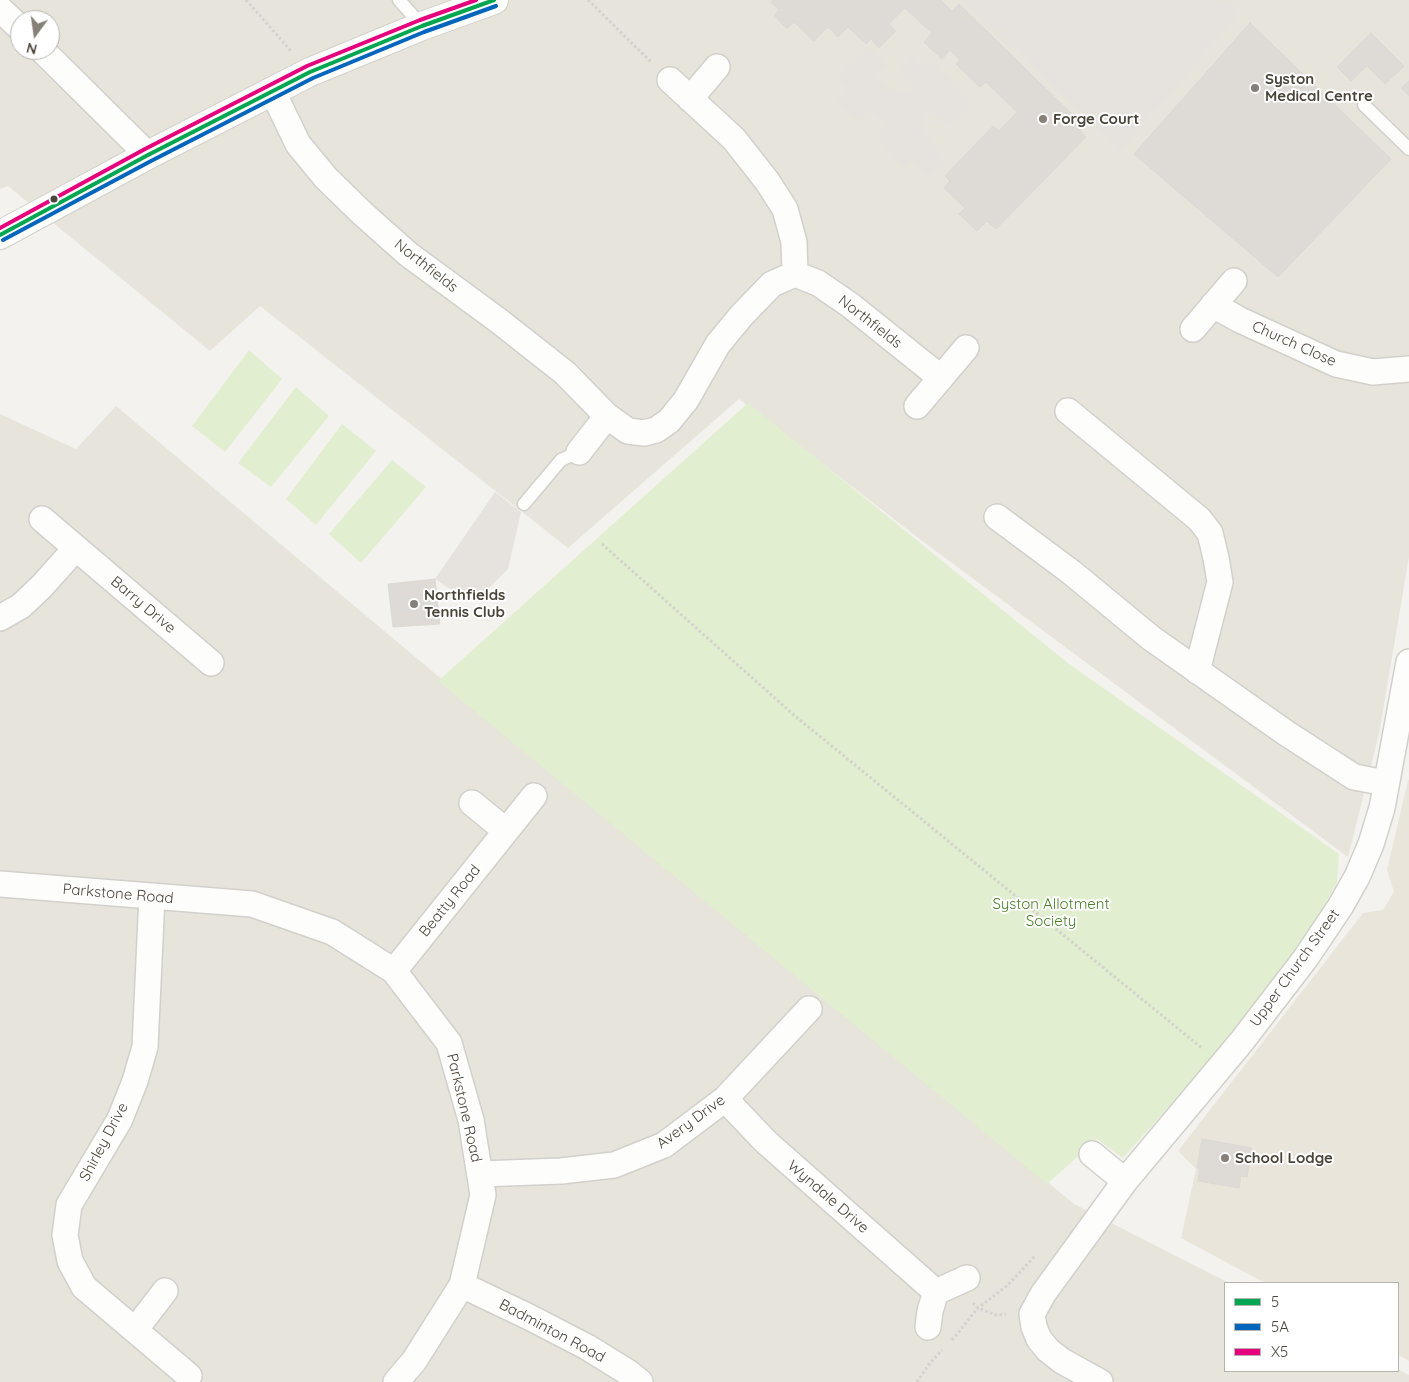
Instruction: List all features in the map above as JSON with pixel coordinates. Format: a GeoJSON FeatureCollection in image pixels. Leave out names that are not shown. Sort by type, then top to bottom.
{"type":"FeatureCollection","features":[{"type":"Feature","properties":{"kind":"street"},"geometry":{"type":"LineString","coordinates":[[0,235],[272,90],[310,72],[422,26],[494,0]]}},
{"type":"Feature","properties":{"kind":"street"},"geometry":{"type":"LineString","coordinates":[[0,9],[10,18]]}},
{"type":"Feature","properties":{"kind":"street"},"geometry":{"type":"LineString","coordinates":[[52,60],[148,155]]}},
{"type":"Feature","properties":{"kind":"street"},"geometry":{"type":"LineString","coordinates":[[690,99],[717,67]]}},
{"type":"Feature","properties":{"kind":"street"},"geometry":{"type":"LineString","coordinates":[[670,80],[734,139],[767,181],[785,208],[794,242],[795,274]]}},
{"type":"Feature","properties":{"kind":"street","name":"Northfields"},"geometry":{"type":"LineString","coordinates":[[272,90],[298,144],[326,178],[363,214],[408,254],[499,321],[565,373],[607,416],[628,431],[644,434],[656,430],[669,421],[686,400],[718,344],[742,315],[772,284],[795,274],[818,283],[850,305],[941,378]]}},
{"type":"Feature","properties":{"kind":"street"},"geometry":{"type":"LineString","coordinates":[[1193,329],[1234,281]]}},
{"type":"Feature","properties":{"kind":"street","name":"Church Close"},"geometry":{"type":"LineString","coordinates":[[1213,305],[1240,320],[1336,364],[1373,372],[1409,369]]}},
{"type":"Feature","properties":{"kind":"street"},"geometry":{"type":"LineString","coordinates":[[917,406],[966,348]]}},
{"type":"Feature","properties":{"kind":"street"},"geometry":{"type":"LineString","coordinates":[[1068,411],[1199,519],[1210,533],[1220,582],[1197,671]]}},
{"type":"Feature","properties":{"kind":"street"},"geometry":{"type":"LineString","coordinates":[[579,452],[607,416]]}},
{"type":"Feature","properties":{"kind":"street"},"geometry":{"type":"LineString","coordinates":[[997,517],[1071,572],[1151,638],[1197,671],[1354,777],[1386,783]]}},
{"type":"Feature","properties":{"kind":"street","name":"Barry Drive"},"geometry":{"type":"LineString","coordinates":[[42,519],[211,663]]}},
{"type":"Feature","properties":{"kind":"street"},"geometry":{"type":"LineString","coordinates":[[0,618],[21,606],[76,548]]}},
{"type":"Feature","properties":{"kind":"street","name":"Upper Church Street"},"geometry":{"type":"LineString","coordinates":[[1032,1314],[1043,1294],[1125,1181],[1306,959],[1340,907],[1357,877],[1382,808],[1409,662]]}},
{"type":"Feature","properties":{"kind":"street","name":"Beatty Road"},"geometry":{"type":"LineString","coordinates":[[394,971],[534,796]]}},
{"type":"Feature","properties":{"kind":"street"},"geometry":{"type":"LineString","coordinates":[[472,803],[506,831]]}},
{"type":"Feature","properties":{"kind":"street","name":"Parkstone Road"},"geometry":{"type":"LineString","coordinates":[[0,884],[252,904],[332,932],[394,971],[449,1043],[470,1120],[483,1195],[462,1285],[414,1360],[396,1382]]}},
{"type":"Feature","properties":{"kind":"street","name":"Shirley Drive"},"geometry":{"type":"LineString","coordinates":[[152,896],[145,1047],[135,1081],[120,1120],[69,1205],[65,1235],[70,1261],[84,1287],[189,1376]]}},
{"type":"Feature","properties":{"kind":"street","name":"Avery Drive"},"geometry":{"type":"LineString","coordinates":[[480,1174],[560,1171],[614,1165],[664,1145],[725,1099],[809,1008]]}},
{"type":"Feature","properties":{"kind":"street","name":"Wyndale Drive"},"geometry":{"type":"LineString","coordinates":[[725,1099],[766,1142],[952,1284]]}},
{"type":"Feature","properties":{"kind":"street"},"geometry":{"type":"LineString","coordinates":[[1092,1154],[1125,1181]]}},
{"type":"Feature","properties":{"kind":"street"},"geometry":{"type":"LineString","coordinates":[[928,1327],[930,1311],[952,1284]]}},
{"type":"Feature","properties":{"kind":"street","name":"Badminton Road"},"geometry":{"type":"LineString","coordinates":[[462,1285],[587,1347],[640,1382]]}},
{"type":"Feature","properties":{"kind":"street"},"geometry":{"type":"LineString","coordinates":[[135,1330],[165,1291]]}},
{"type":"Feature","properties":{"kind":"street"},"geometry":{"type":"LineString","coordinates":[[1032,1314],[1034,1327],[1039,1339],[1048,1350],[1062,1361],[1100,1382]]}},
{"type":"Feature","properties":{"kind":"lane"},"geometry":{"type":"LineString","coordinates":[[399,0],[422,26]]}},
{"type":"Feature","properties":{"kind":"lane"},"geometry":{"type":"LineString","coordinates":[[1364,105],[1409,149]]}},
{"type":"Feature","properties":{"kind":"lane"},"geometry":{"type":"LineString","coordinates":[[524,504],[561,460],[579,452]]}},
{"type":"Feature","properties":{"kind":"path"},"geometry":{"type":"LineString","coordinates":[[246,0],[310,72]]}},
{"type":"Feature","properties":{"kind":"path"},"geometry":{"type":"LineString","coordinates":[[588,0],[670,80]]}},
{"type":"Feature","properties":{"kind":"path"},"geometry":{"type":"LineString","coordinates":[[602,544],[795,716],[1222,1064]]}},
{"type":"Feature","properties":{"kind":"path"},"geometry":{"type":"LineString","coordinates":[[952,1284],[978,1308],[987,1312],[996,1315],[1032,1314]]}},
{"type":"Feature","properties":{"kind":"shaded area"},"geometry":{"type":"Polygon","coordinates":[[[0,0],[1409,0],[1409,557],[1379,734],[1348,857],[921,540],[739,399],[568,548],[260,306],[210,351],[8,186],[0,189],[0,0]]]}},
{"type":"Feature","properties":{"kind":"shaded area"},"geometry":{"type":"Polygon","coordinates":[[[963,0],[1227,0],[1240,12],[1121,149],[963,0]]]}},
{"type":"Feature","properties":{"kind":"shaded area"},"geometry":{"type":"Polygon","coordinates":[[[868,48],[886,65],[874,77],[887,87],[903,91],[909,90],[915,85],[899,70],[912,55],[926,68],[931,63],[971,103],[948,128],[929,109],[924,114],[923,127],[945,163],[928,175],[913,158],[903,166],[877,135],[888,124],[870,108],[860,120],[835,102],[848,87],[838,81],[846,64],[855,62],[868,48]]]}},
{"type":"Feature","properties":{"kind":"shaded area"},"geometry":{"type":"Polygon","coordinates":[[[116,406],[1074,1204],[1227,1282],[1224,1282],[1224,1372],[1399,1372],[1399,1370],[1409,1375],[1409,1382],[0,1382],[0,414],[76,449],[116,406]]]}},
{"type":"Feature","properties":{"kind":"shaded area","name":"Northfields Tennis Club"},"geometry":{"type":"Polygon","coordinates":[[[495,492],[521,512],[508,569],[480,597],[461,596],[435,579],[495,492]]]}},
{"type":"Feature","properties":{"kind":"shaded area"},"geometry":{"type":"Polygon","coordinates":[[[1409,780],[1409,1361],[1399,1356],[1399,1282],[1263,1282],[1181,1238],[1196,1169],[1178,1151],[1363,913],[1383,910],[1394,892],[1387,870],[1409,780]]]}},
{"type":"Feature","properties":{"kind":"green space"},"geometry":{"type":"Polygon","coordinates":[[[249,350],[282,379],[225,452],[192,426],[249,350]]]}},
{"type":"Feature","properties":{"kind":"green space"},"geometry":{"type":"Polygon","coordinates":[[[296,387],[329,416],[271,487],[238,463],[296,387]]]}},
{"type":"Feature","properties":{"kind":"green space","name":"Syston Allotment Society"},"geometry":{"type":"Polygon","coordinates":[[[748,403],[1069,664],[1339,854],[1337,882],[1319,916],[1281,971],[1213,1057],[1123,1158],[1097,1139],[1047,1184],[438,681],[748,403]]]}},
{"type":"Feature","properties":{"kind":"green space"},"geometry":{"type":"Polygon","coordinates":[[[342,424],[376,451],[316,525],[286,499],[342,424]]]}},
{"type":"Feature","properties":{"kind":"green space"},"geometry":{"type":"Polygon","coordinates":[[[392,460],[426,487],[361,563],[329,534],[392,460]]]}},
{"type":"Feature","properties":{"kind":"building","name":"Forge Court"},"geometry":{"type":"Polygon","coordinates":[[[773,0],[836,0],[837,2],[839,0],[941,0],[952,11],[959,4],[1084,126],[1080,131],[1086,137],[996,229],[987,221],[977,231],[959,214],[965,208],[944,188],[950,181],[945,176],[993,126],[999,131],[1017,112],[986,82],[980,87],[956,64],[960,60],[950,50],[942,59],[924,42],[932,33],[905,8],[889,24],[896,31],[879,48],[871,39],[866,44],[848,27],[838,37],[828,27],[814,41],[794,22],[787,29],[774,15],[779,10],[771,2],[773,0]]]}},
{"type":"Feature","properties":{"kind":"building","name":"Syston Medical Centre"},"geometry":{"type":"Polygon","coordinates":[[[1250,23],[1391,159],[1278,277],[1134,154],[1250,23]]]}},
{"type":"Feature","properties":{"kind":"building"},"geometry":{"type":"Polygon","coordinates":[[[1371,33],[1404,66],[1385,84],[1367,66],[1351,81],[1337,67],[1371,33]]]}},
{"type":"Feature","properties":{"kind":"building"},"geometry":{"type":"Polygon","coordinates":[[[1409,81],[1409,96],[1401,88],[1409,81]]]}},
{"type":"Feature","properties":{"kind":"building","name":"Northfields Tennis Club"},"geometry":{"type":"Polygon","coordinates":[[[435,579],[440,624],[393,627],[388,584],[435,579]]]}},
{"type":"Feature","properties":{"kind":"building","name":"School Lodge"},"geometry":{"type":"Polygon","coordinates":[[[1202,1139],[1252,1148],[1247,1177],[1241,1176],[1239,1188],[1198,1181],[1200,1168],[1197,1168],[1202,1139]]]}},
{"type":"Feature","properties":{"kind":"transit line","name":"X5"},"geometry":{"type":"LineString","coordinates":[[0,228],[145,149],[307,66],[420,20],[476,0]]}},
{"type":"Feature","properties":{"kind":"transit line","name":"5"},"geometry":{"type":"LineString","coordinates":[[0,235],[148,155],[310,72],[422,26],[494,0]]}},
{"type":"Feature","properties":{"kind":"transit line","name":"5A"},"geometry":{"type":"LineString","coordinates":[[3,240],[313,78],[424,32],[496,6]]}},
{"type":"Feature","properties":{"kind":"place","name":"Syston Medical Centre"},"geometry":{"type":"Point","coordinates":[1255,88]}},
{"type":"Feature","properties":{"kind":"place","name":"Forge Court"},"geometry":{"type":"Point","coordinates":[1043,119]}},
{"type":"Feature","properties":{"kind":"place","name":"Northfields Tennis Club"},"geometry":{"type":"Point","coordinates":[414,604]}},
{"type":"Feature","properties":{"kind":"place","name":"School Lodge"},"geometry":{"type":"Point","coordinates":[1225,1158]}}]}
